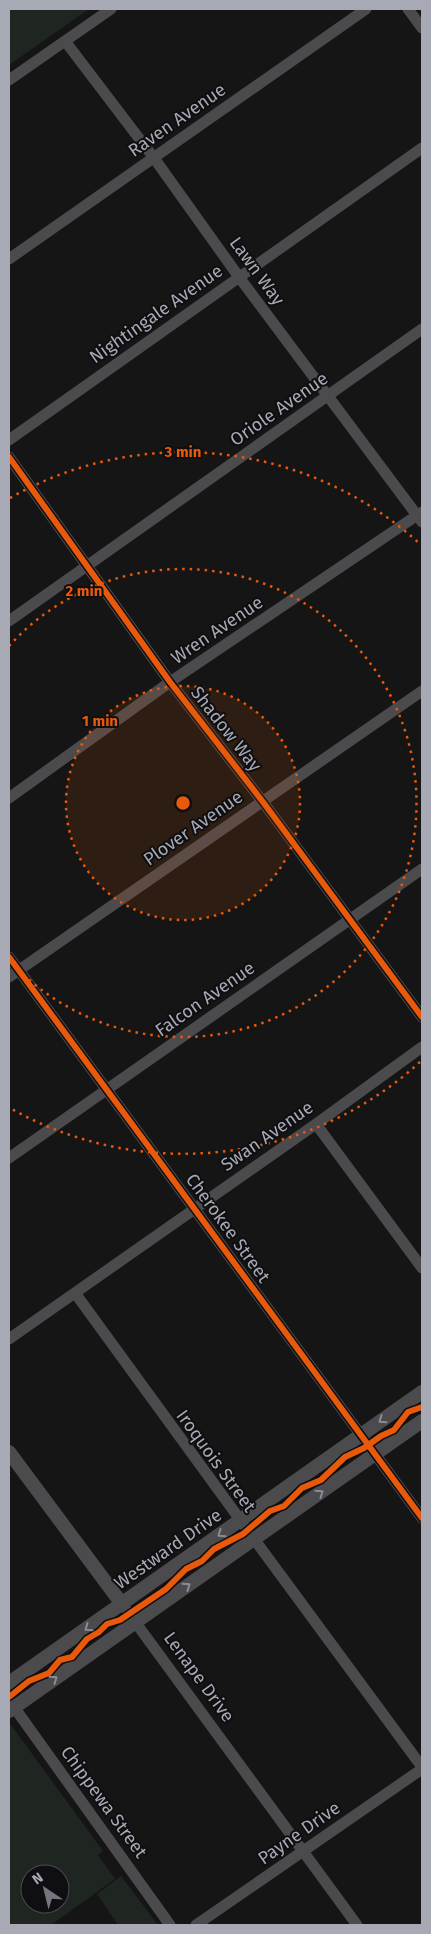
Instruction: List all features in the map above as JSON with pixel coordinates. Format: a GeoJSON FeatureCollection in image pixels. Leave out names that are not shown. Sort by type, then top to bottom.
{"type":"FeatureCollection","features":[{"type":"Feature","properties":{"kind":"street"},"geometry":{"type":"LineString","coordinates":[[9,80],[111,9]]}},
{"type":"Feature","properties":{"kind":"street","name":"Raven Avenue"},"geometry":{"type":"LineString","coordinates":[[9,259],[366,9]]}},
{"type":"Feature","properties":{"kind":"street"},"geometry":{"type":"LineString","coordinates":[[408,9],[422,28]]}},
{"type":"Feature","properties":{"kind":"street","name":"Lawn Way"},"geometry":{"type":"LineString","coordinates":[[65,41],[154,158],[239,277],[421,516]]}},
{"type":"Feature","properties":{"kind":"street","name":"Nightingale Avenue"},"geometry":{"type":"LineString","coordinates":[[9,440],[422,148]]}},
{"type":"Feature","properties":{"kind":"street","name":"Oriole Avenue"},"geometry":{"type":"LineString","coordinates":[[9,621],[422,329]]}},
{"type":"Feature","properties":{"kind":"street","name":"Shadow Way"},"geometry":{"type":"LineString","coordinates":[[9,457],[170,682],[263,802],[422,1017]]}},
{"type":"Feature","properties":{"kind":"street","name":"Wren Avenue"},"geometry":{"type":"LineString","coordinates":[[9,798],[170,682],[421,516]]}},
{"type":"Feature","properties":{"kind":"street","name":"Plover Avenue"},"geometry":{"type":"LineString","coordinates":[[9,977],[422,691]]}},
{"type":"Feature","properties":{"kind":"street","name":"Falcon Avenue"},"geometry":{"type":"LineString","coordinates":[[9,1158],[422,869]]}},
{"type":"Feature","properties":{"kind":"street","name":"Cherokee Street"},"geometry":{"type":"LineString","coordinates":[[9,957],[422,1518]]}},
{"type":"Feature","properties":{"kind":"street","name":"Swan Avenue"},"geometry":{"type":"LineString","coordinates":[[9,1339],[316,1124],[422,1047]]}},
{"type":"Feature","properties":{"kind":"street"},"geometry":{"type":"LineString","coordinates":[[316,1124],[422,1268]]}},
{"type":"Feature","properties":{"kind":"street","name":"Iroquois Street"},"geometry":{"type":"LineString","coordinates":[[75,1293],[422,1768]]}},
{"type":"Feature","properties":{"kind":"street","name":"Westward Drive"},"geometry":{"type":"LineString","coordinates":[[9,1683],[422,1392]]}},
{"type":"Feature","properties":{"kind":"street"},"geometry":{"type":"LineString","coordinates":[[11,1706],[135,1622],[422,1421]]}},
{"type":"Feature","properties":{"kind":"street","name":"Lenape Drive"},"geometry":{"type":"LineString","coordinates":[[9,1452],[357,1925]]}},
{"type":"Feature","properties":{"kind":"street","name":"Chippewa Street"},"geometry":{"type":"LineString","coordinates":[[11,1706],[170,1925]]}},
{"type":"Feature","properties":{"kind":"street","name":"Payne Drive"},"geometry":{"type":"LineString","coordinates":[[196,1925],[422,1768]]}},
{"type":"Feature","properties":{"kind":"shaded area"},"geometry":{"type":"Polygon","coordinates":[[[9,9],[89,9],[9,65],[9,9]]]}},
{"type":"Feature","properties":{"kind":"shaded area"},"geometry":{"type":"Polygon","coordinates":[[[11,1725],[103,1851],[98,1855],[115,1879],[70,1911],[70,1864],[20,1864],[20,1914],[66,1914],[51,1925],[9,1925],[9,1727],[11,1725]]]}},
{"type":"Feature","properties":{"kind":"shaded area"},"geometry":{"type":"Polygon","coordinates":[[[121,1876],[158,1925],[118,1925],[97,1894],[121,1876]]]}},
{"type":"Feature","properties":{"kind":"cycle path"},"geometry":{"type":"LineString","coordinates":[[9,457],[170,682],[263,802],[422,1017]]}},
{"type":"Feature","properties":{"kind":"cycle path"},"geometry":{"type":"LineString","coordinates":[[9,957],[422,1518]]}},
{"type":"Feature","properties":{"kind":"cycle path"},"geometry":{"type":"LineString","coordinates":[[9,1697],[29,1681],[49,1673],[60,1660],[72,1657],[87,1639],[99,1632],[107,1624],[120,1620],[166,1589],[186,1569],[202,1561],[214,1549],[243,1534],[270,1511],[284,1506],[302,1488],[321,1480],[345,1457],[394,1430],[408,1412],[422,1407]]}}]}
